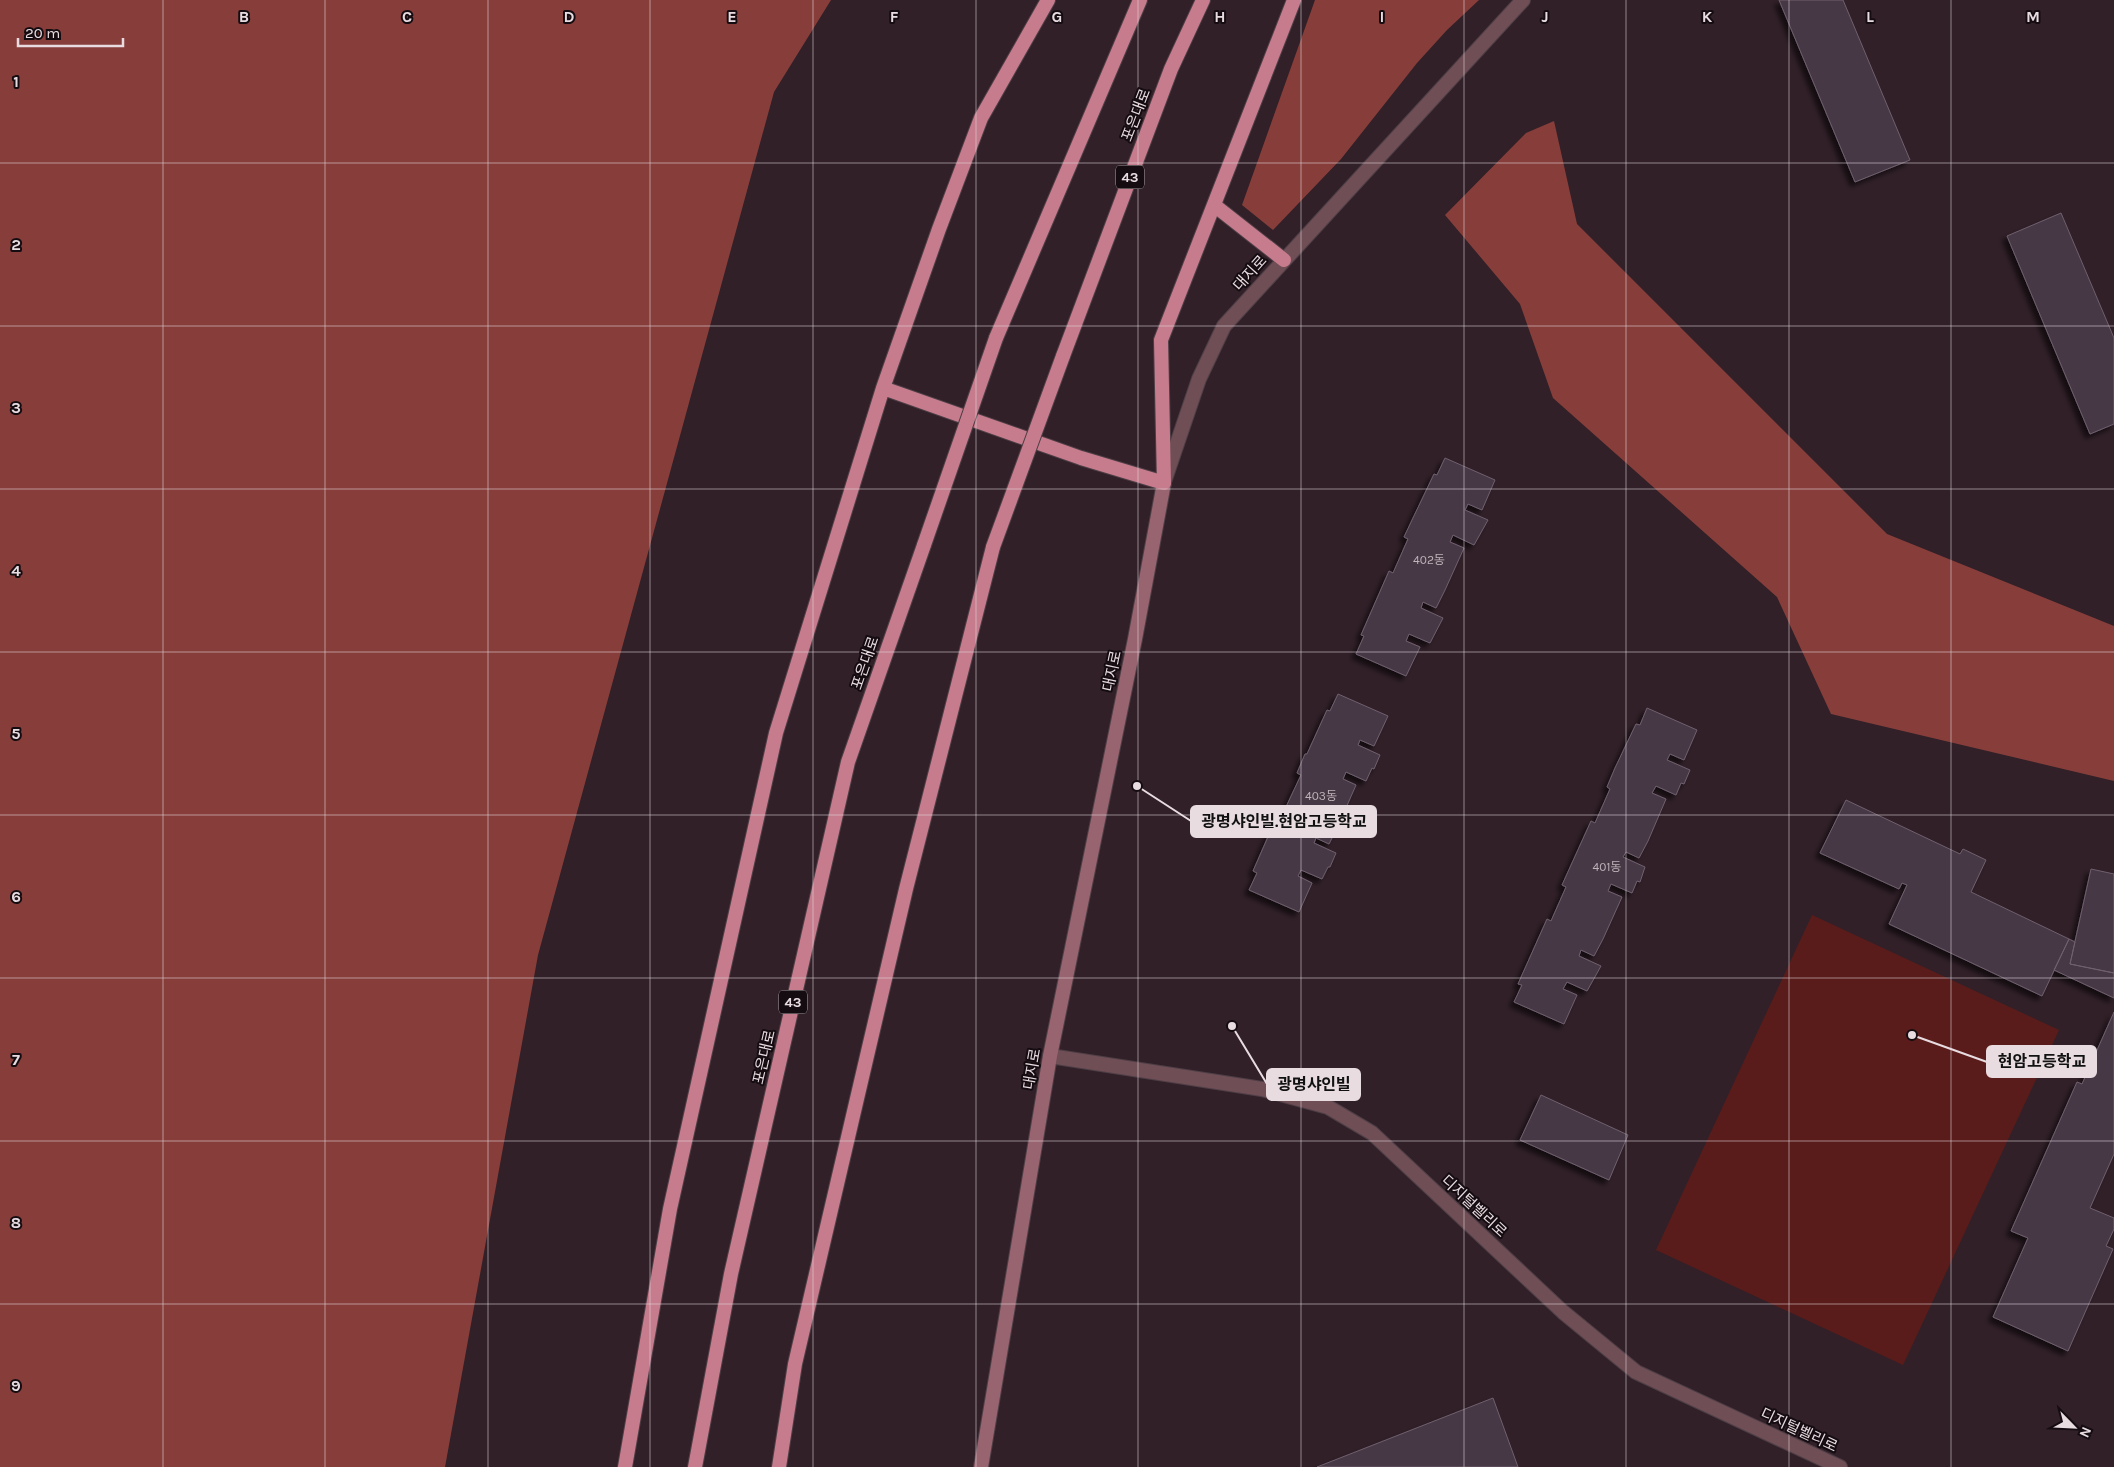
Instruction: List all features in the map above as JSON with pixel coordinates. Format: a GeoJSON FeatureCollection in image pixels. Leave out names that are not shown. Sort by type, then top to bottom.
{"type":"FeatureCollection","features":[{"type":"Feature","properties":{"kind":"highway"},"geometry":{"type":"LineString","coordinates":[[625,1467],[670,1209],[776,733],[883,388],[980,118],[1048,0]]}},
{"type":"Feature","properties":{"kind":"highway","name":"포은대로"},"geometry":{"type":"LineString","coordinates":[[695,1467],[731,1274],[848,762],[996,338],[1140,0]]}},
{"type":"Feature","properties":{"kind":"highway","name":"포은대로"},"geometry":{"type":"LineString","coordinates":[[779,1467],[795,1364],[906,888],[992,547],[1170,69],[1203,0]]}},
{"type":"Feature","properties":{"kind":"highway"},"geometry":{"type":"LineString","coordinates":[[883,388],[1080,458],[1164,482],[1161,340],[1294,0]]}},
{"type":"Feature","properties":{"kind":"highway"},"geometry":{"type":"LineString","coordinates":[[1214,205],[1284,260]]}},
{"type":"Feature","properties":{"kind":"main road","name":"대지로"},"geometry":{"type":"LineString","coordinates":[[981,1467],[1050,1056],[1133,648],[1164,482]]}},
{"type":"Feature","properties":{"kind":"street","name":"대지로"},"geometry":{"type":"LineString","coordinates":[[1164,482],[1199,379],[1224,326],[1523,0]]}},
{"type":"Feature","properties":{"kind":"street","name":"디지털벨리로"},"geometry":{"type":"LineString","coordinates":[[1050,1056],[1262,1089],[1328,1107],[1372,1132],[1564,1312],[1636,1372],[1840,1467]]}},
{"type":"Feature","properties":{"kind":"shaded area"},"geometry":{"type":"Polygon","coordinates":[[[0,0],[831,0],[774,92],[538,955],[445,1467],[0,1467],[0,0]]]}},
{"type":"Feature","properties":{"kind":"shaded area"},"geometry":{"type":"Polygon","coordinates":[[[1315,0],[1479,0],[1447,30],[1417,63],[1341,159],[1273,230],[1242,205],[1315,0]]]}},
{"type":"Feature","properties":{"kind":"shaded area"},"geometry":{"type":"Polygon","coordinates":[[[1554,121],[1577,224],[1887,534],[2114,626],[2114,781],[1831,714],[1777,597],[1553,398],[1520,304],[1445,215],[1526,133],[1554,121]]]}},
{"type":"Feature","properties":{"kind":"shaded area"},"geometry":{"type":"Polygon","coordinates":[[[1812,915],[2059,1030],[1903,1365],[1656,1250],[1812,915]]]}},
{"type":"Feature","properties":{"kind":"building"},"geometry":{"type":"Polygon","coordinates":[[[1779,0],[1843,0],[1910,160],[1855,182],[1779,0]]]}},
{"type":"Feature","properties":{"kind":"building"},"geometry":{"type":"Polygon","coordinates":[[[2061,213],[2114,338],[2114,424],[2090,434],[2007,236],[2061,213]]]}},
{"type":"Feature","properties":{"kind":"building"},"geometry":{"type":"Polygon","coordinates":[[[1445,458],[1495,480],[1482,510],[1468,504],[1465,510],[1488,520],[1474,545],[1453,535],[1450,542],[1464,548],[1436,608],[1423,602],[1421,608],[1443,618],[1430,643],[1409,634],[1406,641],[1420,647],[1406,676],[1356,654],[1364,636],[1361,635],[1389,571],[1393,573],[1408,539],[1404,537],[1434,474],[1437,475],[1445,458]]]}},
{"type":"Feature","properties":{"kind":"building"},"geometry":{"type":"Polygon","coordinates":[[[1338,694],[1388,716],[1374,746],[1360,740],[1358,745],[1380,755],[1374,769],[1372,768],[1366,781],[1346,772],[1343,779],[1356,785],[1338,826],[1329,844],[1316,838],[1314,843],[1336,853],[1330,867],[1328,867],[1322,879],[1301,870],[1298,876],[1312,883],[1299,912],[1249,890],[1257,873],[1253,871],[1281,807],[1285,809],[1301,775],[1297,773],[1305,754],[1307,754],[1327,710],[1330,711],[1338,694]]]}},
{"type":"Feature","properties":{"kind":"building"},"geometry":{"type":"Polygon","coordinates":[[[1647,708],[1697,730],[1684,760],[1670,754],[1667,760],[1690,770],[1684,784],[1681,783],[1676,795],[1656,786],[1652,793],[1666,799],[1648,841],[1639,858],[1626,852],[1623,857],[1645,867],[1640,882],[1637,881],[1632,893],[1611,884],[1608,891],[1622,897],[1594,956],[1581,950],[1579,956],[1601,966],[1587,991],[1567,982],[1563,989],[1577,995],[1564,1024],[1514,1002],[1522,985],[1518,984],[1547,919],[1551,921],[1566,887],[1562,885],[1591,821],[1595,823],[1610,789],[1607,787],[1615,768],[1636,724],[1640,725],[1647,708]]]}},
{"type":"Feature","properties":{"kind":"building"},"geometry":{"type":"Polygon","coordinates":[[[1846,800],[1960,854],[1963,849],[1986,860],[1971,892],[2069,939],[2042,996],[1889,924],[1907,885],[1902,883],[1899,889],[1820,853],[1846,800]]]}},
{"type":"Feature","properties":{"kind":"building"},"geometry":{"type":"Polygon","coordinates":[[[2091,869],[2114,874],[2114,973],[2070,964],[2091,869]]]}},
{"type":"Feature","properties":{"kind":"building"},"geometry":{"type":"Polygon","coordinates":[[[2069,939],[2075,942],[2070,964],[2114,973],[2114,998],[2054,970],[2069,939]]]}},
{"type":"Feature","properties":{"kind":"building"},"geometry":{"type":"Polygon","coordinates":[[[2114,1012],[2114,1154],[2090,1208],[2114,1218],[2114,1229],[2106,1246],[2113,1249],[2068,1351],[1993,1317],[2028,1238],[2011,1231],[2077,1082],[2082,1084],[2114,1012]]]}},
{"type":"Feature","properties":{"kind":"building"},"geometry":{"type":"Polygon","coordinates":[[[1541,1095],[1628,1135],[1609,1180],[1520,1140],[1541,1095]]]}},
{"type":"Feature","properties":{"kind":"building"},"geometry":{"type":"Polygon","coordinates":[[[1493,1398],[1518,1467],[1317,1467],[1493,1398]]]}},
{"type":"Feature","properties":{"kind":"place","name":"광명샤인빌.현암고등학교"},"geometry":{"type":"Point","coordinates":[1137,786]}},
{"type":"Feature","properties":{"kind":"place","name":"광명샤인빌"},"geometry":{"type":"Point","coordinates":[1232,1026]}},
{"type":"Feature","properties":{"kind":"place","name":"현암고등학교"},"geometry":{"type":"Point","coordinates":[1912,1035]}}]}
